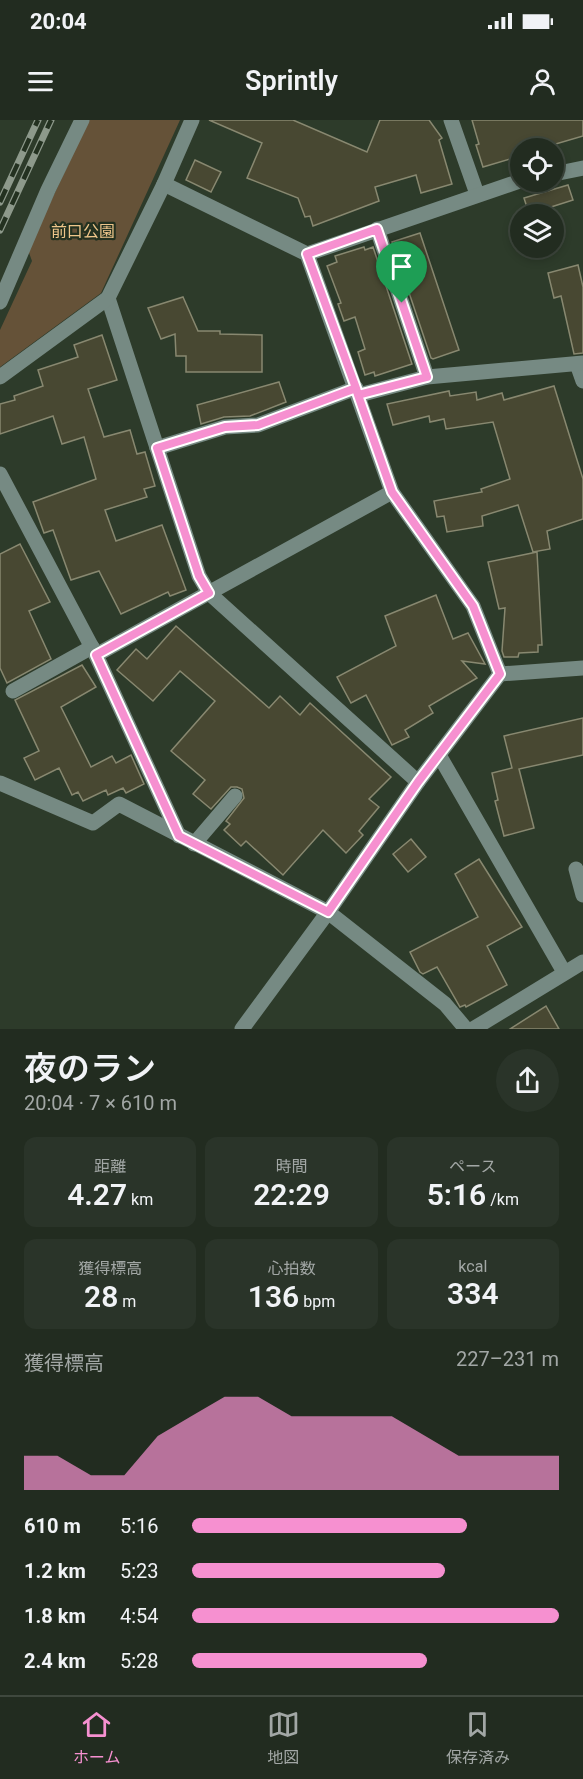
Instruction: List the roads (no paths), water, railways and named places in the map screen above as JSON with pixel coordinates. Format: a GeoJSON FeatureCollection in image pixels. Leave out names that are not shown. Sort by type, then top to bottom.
{"type":"FeatureCollection","features":[{"type":"Feature","properties":{"kind":"street"},"geometry":{"type":"LineString","coordinates":[[0,302],[48,190],[82,120]]}},
{"type":"Feature","properties":{"kind":"street"},"geometry":{"type":"LineString","coordinates":[[0,377],[108,298],[164,184],[192,120]]}},
{"type":"Feature","properties":{"kind":"street"},"geometry":{"type":"LineString","coordinates":[[451,120],[477,194]]}},
{"type":"Feature","properties":{"kind":"street"},"geometry":{"type":"LineString","coordinates":[[564,172],[583,168]]}},
{"type":"Feature","properties":{"kind":"street"},"geometry":{"type":"LineString","coordinates":[[164,184],[307,254],[392,492],[473,606],[500,674]]}},
{"type":"Feature","properties":{"kind":"street"},"geometry":{"type":"LineString","coordinates":[[307,254],[510,184]]}},
{"type":"Feature","properties":{"kind":"street"},"geometry":{"type":"LineString","coordinates":[[377,229],[427,377]]}},
{"type":"Feature","properties":{"kind":"street"},"geometry":{"type":"LineString","coordinates":[[108,298],[199,576],[209,593],[418,782]]}},
{"type":"Feature","properties":{"kind":"street"},"geometry":{"type":"LineString","coordinates":[[157,448],[225,427],[258,425],[357,392],[427,377],[580,363],[583,381]]}},
{"type":"Feature","properties":{"kind":"street"},"geometry":{"type":"LineString","coordinates":[[0,474],[94,651],[179,836]]}},
{"type":"Feature","properties":{"kind":"street"},"geometry":{"type":"LineString","coordinates":[[13,691],[209,593],[392,492]]}},
{"type":"Feature","properties":{"kind":"street"},"geometry":{"type":"LineString","coordinates":[[242,1029],[328,912],[418,782],[500,674],[583,668]]}},
{"type":"Feature","properties":{"kind":"street"},"geometry":{"type":"LineString","coordinates":[[439,754],[564,972]]}},
{"type":"Feature","properties":{"kind":"street"},"geometry":{"type":"LineString","coordinates":[[0,783],[93,823],[118,804],[328,912],[445,1004],[466,1029]]}},
{"type":"Feature","properties":{"kind":"street"},"geometry":{"type":"LineString","coordinates":[[194,844],[235,796]]}},
{"type":"Feature","properties":{"kind":"street"},"geometry":{"type":"LineString","coordinates":[[576,869],[583,895]]}},
{"type":"Feature","properties":{"kind":"street"},"geometry":{"type":"LineString","coordinates":[[473,1029],[583,962]]}},
{"type":"Feature","properties":{"kind":"railway"},"geometry":{"type":"LineString","coordinates":[[0,202],[38,120]]}},
{"type":"Feature","properties":{"kind":"railway"},"geometry":{"type":"LineString","coordinates":[[0,230],[51,120]]}},
{"type":"Feature","properties":{"kind":"park label","name":"前口公園"},"geometry":{"type":"Point","coordinates":[83,231]}}]}
